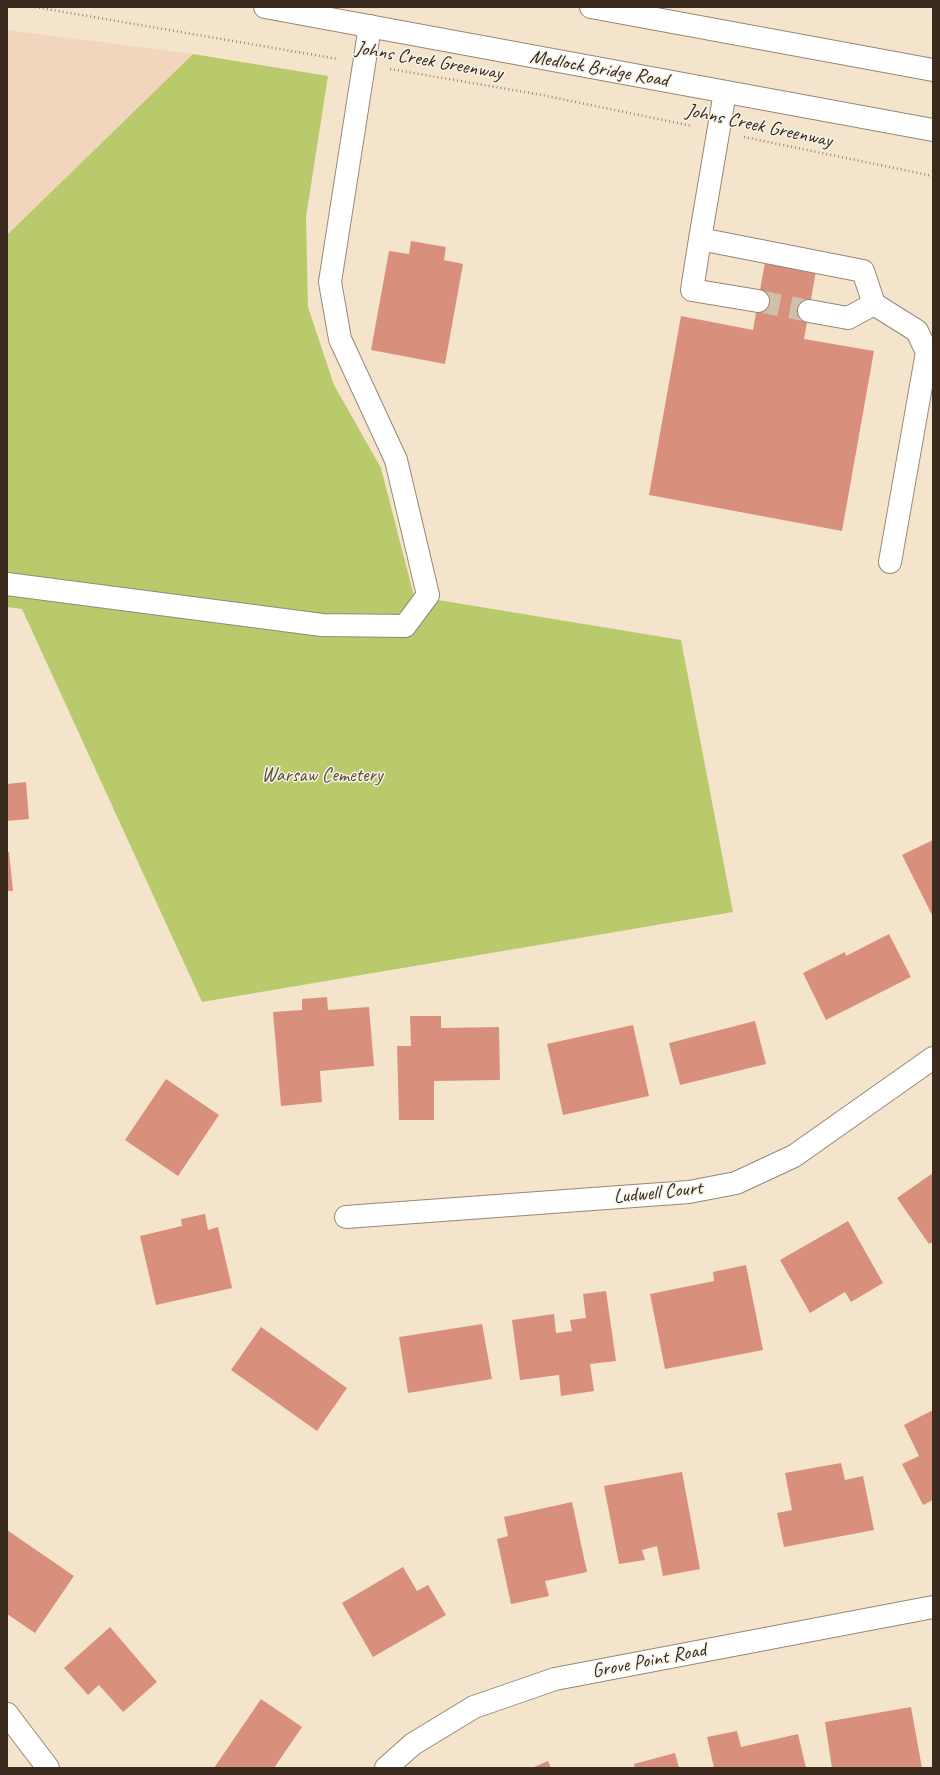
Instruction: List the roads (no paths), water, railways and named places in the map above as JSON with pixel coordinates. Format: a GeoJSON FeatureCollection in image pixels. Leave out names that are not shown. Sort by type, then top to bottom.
{"type":"FeatureCollection","features":[{"type":"Feature","properties":{"kind":"main road","name":"Medlock Bridge Road"},"geometry":{"type":"LineString","coordinates":[[265,7],[933,130]]}},
{"type":"Feature","properties":{"kind":"main road"},"geometry":{"type":"LineString","coordinates":[[591,7],[933,70]]}},
{"type":"Feature","properties":{"kind":"main road"},"geometry":{"type":"LineString","coordinates":[[7,584],[322,625],[404,626],[428,594],[396,460],[340,339],[330,282],[370,26]]}},
{"type":"Feature","properties":{"kind":"main road"},"geometry":{"type":"LineString","coordinates":[[725,92],[692,290],[758,301]]}},
{"type":"Feature","properties":{"kind":"main road"},"geometry":{"type":"LineString","coordinates":[[700,239],[863,272],[874,304],[917,331],[927,352],[890,562]]}},
{"type":"Feature","properties":{"kind":"main road"},"geometry":{"type":"LineString","coordinates":[[809,311],[848,318],[874,304]]}},
{"type":"Feature","properties":{"kind":"main road","name":"Ludwell Court"},"geometry":{"type":"LineString","coordinates":[[346,1216],[689,1192],[736,1183],[794,1156],[933,1058]]}},
{"type":"Feature","properties":{"kind":"main road","name":"Grove Point Road"},"geometry":{"type":"LineString","coordinates":[[386,1768],[413,1744],[474,1707],[555,1679],[933,1607]]}},
{"type":"Feature","properties":{"kind":"main road"},"geometry":{"type":"LineString","coordinates":[[7,1714],[48,1768]]}},
{"type":"Feature","properties":{"kind":"tunnel"},"geometry":{"type":"LineString","coordinates":[[758,301],[809,311]]}},
{"type":"Feature","properties":{"kind":"park label","name":"Warsaw Cemetery"},"geometry":{"type":"Point","coordinates":[322,776]}}]}
